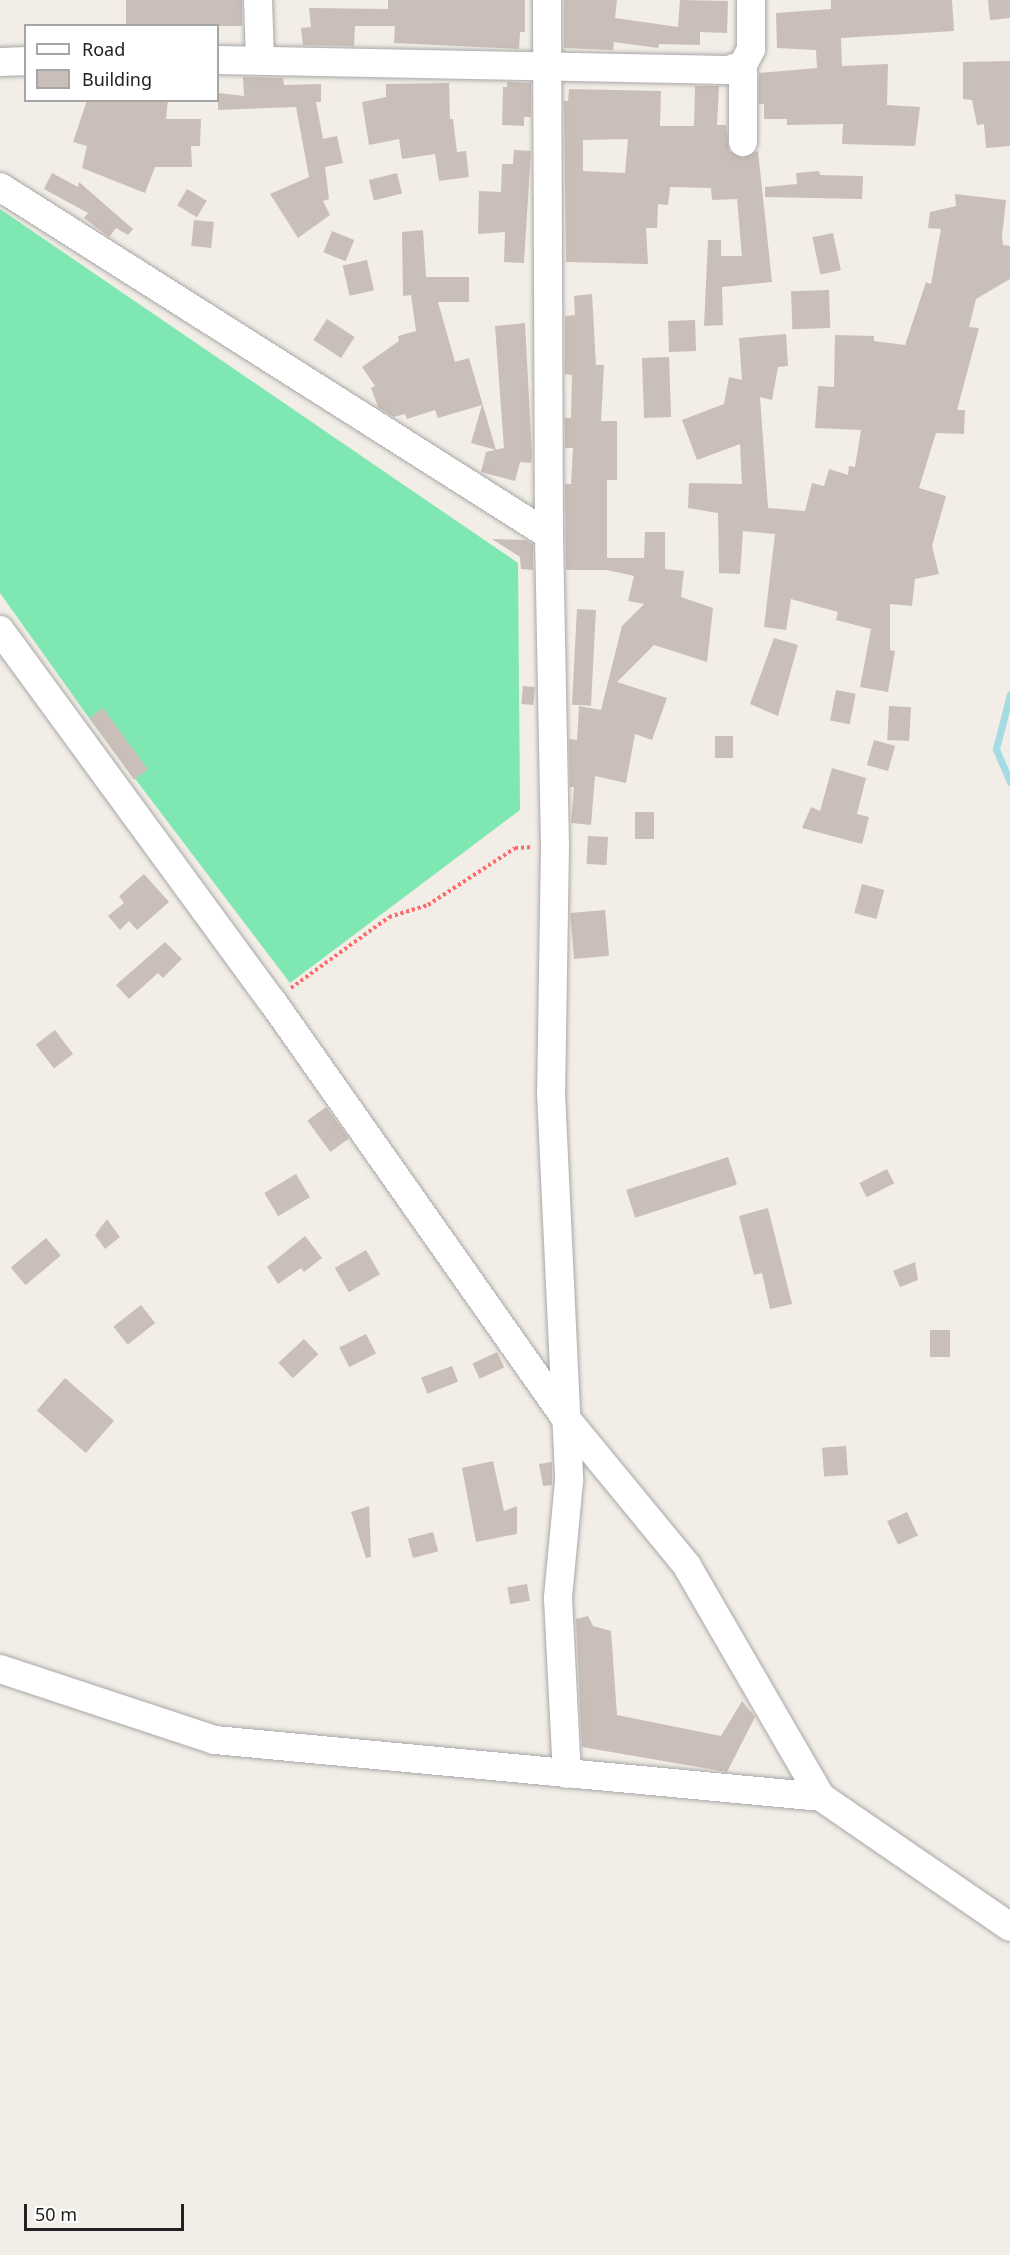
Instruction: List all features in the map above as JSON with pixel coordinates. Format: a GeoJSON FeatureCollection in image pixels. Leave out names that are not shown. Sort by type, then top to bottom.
{"type":"FeatureCollection","features":[{"type":"Feature","properties":{"kind":"street"},"geometry":{"type":"LineString","coordinates":[[258,0],[260,59]]}},
{"type":"Feature","properties":{"kind":"street"},"geometry":{"type":"LineString","coordinates":[[547,0],[549,535],[555,845],[550,1093],[570,1506],[558,1598],[567,1774]]}},
{"type":"Feature","properties":{"kind":"street"},"geometry":{"type":"LineString","coordinates":[[743,142],[743,65],[751,48],[751,0]]}},
{"type":"Feature","properties":{"kind":"street"},"geometry":{"type":"LineString","coordinates":[[219,60],[260,59],[549,69],[728,70],[743,65]]}},
{"type":"Feature","properties":{"kind":"street"},"geometry":{"type":"LineString","coordinates":[[0,62],[24,61]]}},
{"type":"Feature","properties":{"kind":"street"},"geometry":{"type":"LineString","coordinates":[[0,187],[549,535]]}},
{"type":"Feature","properties":{"kind":"street"},"geometry":{"type":"LineString","coordinates":[[0,630],[272,1001],[564,1416],[687,1566],[821,1797],[1010,1926]]}},
{"type":"Feature","properties":{"kind":"street"},"geometry":{"type":"LineString","coordinates":[[0,1669],[215,1740],[821,1797]]}},
{"type":"Feature","properties":{"kind":"path"},"geometry":{"type":"LineString","coordinates":[[272,1001],[389,917],[428,905],[515,848],[555,845]]}},
{"type":"Feature","properties":{"kind":"green space"},"geometry":{"type":"Polygon","coordinates":[[[0,209],[518,563],[520,810],[290,983],[89,718],[0,593],[0,209]]]}},
{"type":"Feature","properties":{"kind":"building"},"geometry":{"type":"Polygon","coordinates":[[[126,0],[242,0],[242,26],[126,24],[126,0]]]}},
{"type":"Feature","properties":{"kind":"building"},"geometry":{"type":"Polygon","coordinates":[[[388,0],[525,0],[525,32],[520,32],[519,49],[394,43],[395,26],[355,26],[354,46],[303,45],[301,28],[311,27],[309,8],[388,9],[388,0]]]}},
{"type":"Feature","properties":{"kind":"building"},"geometry":{"type":"Polygon","coordinates":[[[564,0],[617,0],[615,18],[678,27],[680,0],[728,1],[727,33],[700,32],[700,45],[659,44],[658,48],[614,42],[613,50],[564,48],[564,0]]]}},
{"type":"Feature","properties":{"kind":"building"},"geometry":{"type":"Polygon","coordinates":[[[831,0],[952,0],[954,31],[841,38],[842,66],[888,64],[887,105],[920,107],[915,146],[842,144],[843,124],[787,125],[787,119],[764,119],[764,104],[759,104],[759,73],[817,68],[816,50],[777,48],[776,13],[831,9],[831,0]]]}},
{"type":"Feature","properties":{"kind":"building"},"geometry":{"type":"Polygon","coordinates":[[[988,0],[1010,0],[1010,18],[990,20],[988,0]]]}},
{"type":"Feature","properties":{"kind":"building"},"geometry":{"type":"Polygon","coordinates":[[[1010,61],[1010,146],[986,148],[984,124],[977,125],[972,100],[963,99],[963,62],[1010,61]]]}},
{"type":"Feature","properties":{"kind":"building"},"geometry":{"type":"Polygon","coordinates":[[[243,77],[283,78],[284,85],[321,84],[321,102],[316,102],[323,139],[337,136],[343,163],[325,167],[329,199],[323,201],[330,215],[298,238],[270,194],[309,177],[296,107],[218,110],[219,93],[244,96],[243,77]]]}},
{"type":"Feature","properties":{"kind":"building"},"geometry":{"type":"Polygon","coordinates":[[[507,82],[531,83],[531,117],[524,117],[524,126],[502,125],[503,87],[507,87],[507,82]]]}},
{"type":"Feature","properties":{"kind":"building"},"geometry":{"type":"Polygon","coordinates":[[[449,83],[450,119],[453,119],[457,152],[466,151],[469,177],[439,181],[435,154],[402,159],[399,139],[369,145],[362,102],[386,97],[386,84],[449,83]]]}},
{"type":"Feature","properties":{"kind":"building"},"geometry":{"type":"Polygon","coordinates":[[[695,86],[719,86],[717,125],[726,125],[729,151],[742,158],[758,151],[772,282],[722,287],[723,325],[704,326],[708,240],[721,240],[721,256],[742,256],[737,199],[712,200],[711,188],[670,187],[668,205],[658,204],[657,228],[646,228],[648,264],[566,262],[564,101],[568,101],[569,89],[661,91],[660,126],[694,126],[695,86]],[[628,139],[583,140],[583,171],[625,173],[628,139]]]}},
{"type":"Feature","properties":{"kind":"building"},"geometry":{"type":"Polygon","coordinates":[[[86,102],[168,102],[166,119],[201,119],[200,146],[191,146],[192,167],[155,167],[145,193],[82,168],[87,146],[73,142],[86,102]]]}},
{"type":"Feature","properties":{"kind":"building"},"geometry":{"type":"Polygon","coordinates":[[[514,150],[531,151],[524,263],[504,262],[505,232],[478,234],[479,191],[501,192],[502,164],[513,164],[514,150]]]}},
{"type":"Feature","properties":{"kind":"building"},"geometry":{"type":"Polygon","coordinates":[[[819,171],[820,175],[863,176],[862,199],[765,197],[765,187],[797,184],[796,173],[819,171]]]}},
{"type":"Feature","properties":{"kind":"building"},"geometry":{"type":"Polygon","coordinates":[[[52,173],[78,187],[79,182],[133,229],[128,235],[116,228],[109,237],[84,218],[88,213],[44,189],[52,173]]]}},
{"type":"Feature","properties":{"kind":"building"},"geometry":{"type":"Polygon","coordinates":[[[397,173],[402,193],[374,200],[369,180],[397,173]]]}},
{"type":"Feature","properties":{"kind":"building"},"geometry":{"type":"Polygon","coordinates":[[[187,189],[207,201],[197,217],[177,205],[187,189]]]}},
{"type":"Feature","properties":{"kind":"building"},"geometry":{"type":"Polygon","coordinates":[[[955,194],[1006,200],[1002,236],[1003,245],[1010,246],[1010,279],[976,299],[969,327],[979,328],[957,410],[965,410],[964,434],[936,433],[919,488],[946,496],[932,546],[939,574],[915,579],[912,606],[890,604],[890,650],[895,651],[888,692],[860,687],[871,629],[836,620],[838,612],[791,599],[786,630],[764,627],[775,534],[743,531],[740,574],[719,573],[718,513],[688,508],[689,483],[742,484],[740,444],[697,460],[682,420],[724,404],[729,377],[742,380],[739,338],[786,334],[788,366],[778,367],[772,400],[760,397],[768,508],[805,511],[812,483],[824,486],[829,469],[848,475],[849,466],[855,467],[861,430],[815,428],[818,386],[834,387],[835,335],[874,336],[874,341],[905,345],[926,282],[931,284],[941,229],[928,228],[930,212],[956,206],[955,194]]]}},
{"type":"Feature","properties":{"kind":"building"},"geometry":{"type":"Polygon","coordinates":[[[194,220],[214,222],[211,248],[191,246],[194,220]]]}},
{"type":"Feature","properties":{"kind":"building"},"geometry":{"type":"Polygon","coordinates":[[[423,230],[426,277],[469,277],[469,302],[438,302],[455,362],[469,358],[496,450],[471,443],[482,405],[438,418],[435,410],[407,419],[405,414],[393,417],[378,407],[371,388],[375,386],[362,367],[399,341],[398,336],[416,331],[411,295],[403,296],[402,232],[423,230]]]}},
{"type":"Feature","properties":{"kind":"building"},"geometry":{"type":"Polygon","coordinates":[[[332,231],[354,240],[346,261],[323,252],[332,231]]]}},
{"type":"Feature","properties":{"kind":"building"},"geometry":{"type":"Polygon","coordinates":[[[833,233],[841,270],[820,275],[812,237],[833,233]]]}},
{"type":"Feature","properties":{"kind":"building"},"geometry":{"type":"Polygon","coordinates":[[[367,260],[374,290],[350,296],[343,266],[367,260]]]}},
{"type":"Feature","properties":{"kind":"building"},"geometry":{"type":"Polygon","coordinates":[[[829,290],[830,328],[792,329],[791,291],[829,290]]]}},
{"type":"Feature","properties":{"kind":"building"},"geometry":{"type":"Polygon","coordinates":[[[592,294],[596,365],[604,365],[601,421],[617,421],[617,480],[607,480],[607,558],[644,558],[645,532],[665,532],[665,569],[684,571],[681,597],[713,608],[707,662],[654,645],[617,682],[667,698],[652,740],[635,734],[626,783],[595,776],[591,825],[571,823],[574,787],[570,787],[569,739],[577,740],[579,706],[601,710],[622,626],[644,604],[628,601],[634,576],[607,570],[566,570],[565,484],[571,484],[573,448],[565,448],[565,418],[571,418],[572,375],[565,374],[565,316],[575,315],[574,296],[592,294]]]}},
{"type":"Feature","properties":{"kind":"building"},"geometry":{"type":"Polygon","coordinates":[[[327,319],[355,337],[341,358],[313,340],[327,319]]]}},
{"type":"Feature","properties":{"kind":"building"},"geometry":{"type":"Polygon","coordinates":[[[695,320],[696,351],[669,352],[668,321],[695,320]]]}},
{"type":"Feature","properties":{"kind":"building"},"geometry":{"type":"Polygon","coordinates":[[[525,323],[532,455],[531,463],[520,462],[515,481],[481,472],[486,452],[504,448],[495,326],[525,323]]]}},
{"type":"Feature","properties":{"kind":"building"},"geometry":{"type":"Polygon","coordinates":[[[669,357],[671,417],[644,418],[642,358],[669,357]]]}},
{"type":"Feature","properties":{"kind":"building"},"geometry":{"type":"Polygon","coordinates":[[[492,539],[526,540],[533,544],[533,570],[521,569],[520,557],[492,539]]]}},
{"type":"Feature","properties":{"kind":"building"},"geometry":{"type":"Polygon","coordinates":[[[577,609],[596,610],[591,706],[572,705],[577,609]]]}},
{"type":"Feature","properties":{"kind":"building"},"geometry":{"type":"Polygon","coordinates":[[[774,638],[798,645],[778,716],[750,704],[774,638]]]}},
{"type":"Feature","properties":{"kind":"building"},"geometry":{"type":"Polygon","coordinates":[[[523,686],[535,687],[533,705],[521,704],[523,686]]]}},
{"type":"Feature","properties":{"kind":"building"},"geometry":{"type":"Polygon","coordinates":[[[836,690],[856,694],[850,724],[830,720],[836,690]]]}},
{"type":"Feature","properties":{"kind":"building"},"geometry":{"type":"Polygon","coordinates":[[[889,706],[911,707],[909,741],[887,740],[889,706]]]}},
{"type":"Feature","properties":{"kind":"building"},"geometry":{"type":"Polygon","coordinates":[[[103,708],[148,769],[134,779],[89,718],[103,708]]]}},
{"type":"Feature","properties":{"kind":"building"},"geometry":{"type":"Polygon","coordinates":[[[715,736],[733,736],[733,758],[715,758],[715,736]]]}},
{"type":"Feature","properties":{"kind":"building"},"geometry":{"type":"Polygon","coordinates":[[[874,740],[895,746],[888,771],[867,765],[874,740]]]}},
{"type":"Feature","properties":{"kind":"building"},"geometry":{"type":"Polygon","coordinates":[[[832,768],[866,778],[857,814],[869,817],[862,844],[802,828],[811,807],[820,811],[832,768]]]}},
{"type":"Feature","properties":{"kind":"building"},"geometry":{"type":"Polygon","coordinates":[[[635,812],[654,812],[654,839],[635,839],[635,812]]]}},
{"type":"Feature","properties":{"kind":"building"},"geometry":{"type":"Polygon","coordinates":[[[588,836],[608,837],[607,865],[587,864],[588,836]]]}},
{"type":"Feature","properties":{"kind":"building"},"geometry":{"type":"Polygon","coordinates":[[[144,874],[169,902],[137,930],[129,921],[120,930],[108,916],[124,903],[119,896],[144,874]]]}},
{"type":"Feature","properties":{"kind":"building"},"geometry":{"type":"Polygon","coordinates":[[[862,884],[884,890],[876,919],[854,913],[862,884]]]}},
{"type":"Feature","properties":{"kind":"building"},"geometry":{"type":"Polygon","coordinates":[[[605,910],[609,956],[574,959],[570,913],[605,910]]]}},
{"type":"Feature","properties":{"kind":"building"},"geometry":{"type":"Polygon","coordinates":[[[165,942],[182,959],[163,978],[158,973],[129,999],[116,985],[165,942]]]}},
{"type":"Feature","properties":{"kind":"building"},"geometry":{"type":"Polygon","coordinates":[[[55,1030],[73,1054],[54,1068],[36,1044],[55,1030]]]}},
{"type":"Feature","properties":{"kind":"building"},"geometry":{"type":"Polygon","coordinates":[[[326,1107],[349,1139],[330,1152],[307,1121],[326,1107]]]}},
{"type":"Feature","properties":{"kind":"building"},"geometry":{"type":"Polygon","coordinates":[[[728,1157],[737,1185],[635,1218],[626,1190],[728,1157]]]}},
{"type":"Feature","properties":{"kind":"building"},"geometry":{"type":"Polygon","coordinates":[[[887,1169],[894,1183],[867,1197],[859,1183],[887,1169]]]}},
{"type":"Feature","properties":{"kind":"building"},"geometry":{"type":"Polygon","coordinates":[[[296,1174],[310,1197],[278,1216],[264,1193],[296,1174]]]}},
{"type":"Feature","properties":{"kind":"building"},"geometry":{"type":"Polygon","coordinates":[[[768,1208],[792,1304],[770,1309],[762,1273],[754,1275],[739,1216],[768,1208]]]}},
{"type":"Feature","properties":{"kind":"building"},"geometry":{"type":"Polygon","coordinates":[[[107,1219],[120,1237],[105,1249],[95,1235],[107,1219]]]}},
{"type":"Feature","properties":{"kind":"building"},"geometry":{"type":"Polygon","coordinates":[[[305,1236],[322,1258],[304,1272],[301,1268],[278,1284],[267,1267],[305,1236]]]}},
{"type":"Feature","properties":{"kind":"building"},"geometry":{"type":"Polygon","coordinates":[[[46,1238],[61,1256],[26,1285],[11,1268],[46,1238]]]}},
{"type":"Feature","properties":{"kind":"building"},"geometry":{"type":"Polygon","coordinates":[[[366,1250],[380,1274],[349,1292],[335,1268],[366,1250]]]}},
{"type":"Feature","properties":{"kind":"building"},"geometry":{"type":"Polygon","coordinates":[[[915,1262],[918,1280],[900,1287],[893,1271],[915,1262]]]}},
{"type":"Feature","properties":{"kind":"building"},"geometry":{"type":"Polygon","coordinates":[[[141,1305],[155,1323],[128,1345],[113,1327],[141,1305]]]}},
{"type":"Feature","properties":{"kind":"building"},"geometry":{"type":"Polygon","coordinates":[[[930,1330],[950,1330],[950,1357],[930,1357],[930,1330]]]}},
{"type":"Feature","properties":{"kind":"building"},"geometry":{"type":"Polygon","coordinates":[[[366,1334],[376,1354],[349,1367],[339,1348],[366,1334]]]}},
{"type":"Feature","properties":{"kind":"building"},"geometry":{"type":"Polygon","coordinates":[[[304,1339],[318,1354],[293,1378],[278,1363],[304,1339]]]}},
{"type":"Feature","properties":{"kind":"building"},"geometry":{"type":"Polygon","coordinates":[[[497,1352],[504,1367],[480,1379],[473,1363],[497,1352]]]}},
{"type":"Feature","properties":{"kind":"building"},"geometry":{"type":"Polygon","coordinates":[[[452,1366],[458,1382],[427,1394],[421,1378],[452,1366]]]}},
{"type":"Feature","properties":{"kind":"building"},"geometry":{"type":"Polygon","coordinates":[[[65,1378],[114,1421],[86,1453],[37,1410],[65,1378]]]}},
{"type":"Feature","properties":{"kind":"building"},"geometry":{"type":"Polygon","coordinates":[[[846,1446],[848,1475],[824,1477],[822,1448],[846,1446]]]}},
{"type":"Feature","properties":{"kind":"building"},"geometry":{"type":"Polygon","coordinates":[[[493,1461],[504,1511],[517,1506],[517,1534],[476,1542],[462,1468],[493,1461]]]}},
{"type":"Feature","properties":{"kind":"building"},"geometry":{"type":"Polygon","coordinates":[[[552,1462],[552,1485],[543,1486],[539,1464],[552,1462]]]}},
{"type":"Feature","properties":{"kind":"building"},"geometry":{"type":"Polygon","coordinates":[[[369,1506],[371,1557],[366,1558],[351,1512],[369,1506]]]}},
{"type":"Feature","properties":{"kind":"building"},"geometry":{"type":"Polygon","coordinates":[[[907,1512],[918,1536],[898,1545],[887,1521],[907,1512]]]}},
{"type":"Feature","properties":{"kind":"building"},"geometry":{"type":"Polygon","coordinates":[[[433,1532],[438,1551],[413,1558],[408,1539],[433,1532]]]}},
{"type":"Feature","properties":{"kind":"building"},"geometry":{"type":"Polygon","coordinates":[[[527,1584],[530,1601],[510,1604],[507,1587],[527,1584]]]}},
{"type":"Feature","properties":{"kind":"building"},"geometry":{"type":"Polygon","coordinates":[[[588,1616],[593,1626],[611,1631],[617,1715],[721,1736],[742,1701],[755,1717],[727,1772],[582,1747],[576,1619],[588,1616]]]}},
{"type":"Feature","properties":{"kind":"waterway"},"geometry":{"type":"LineString","coordinates":[[1010,694],[996,749],[1010,782]]}}]}
